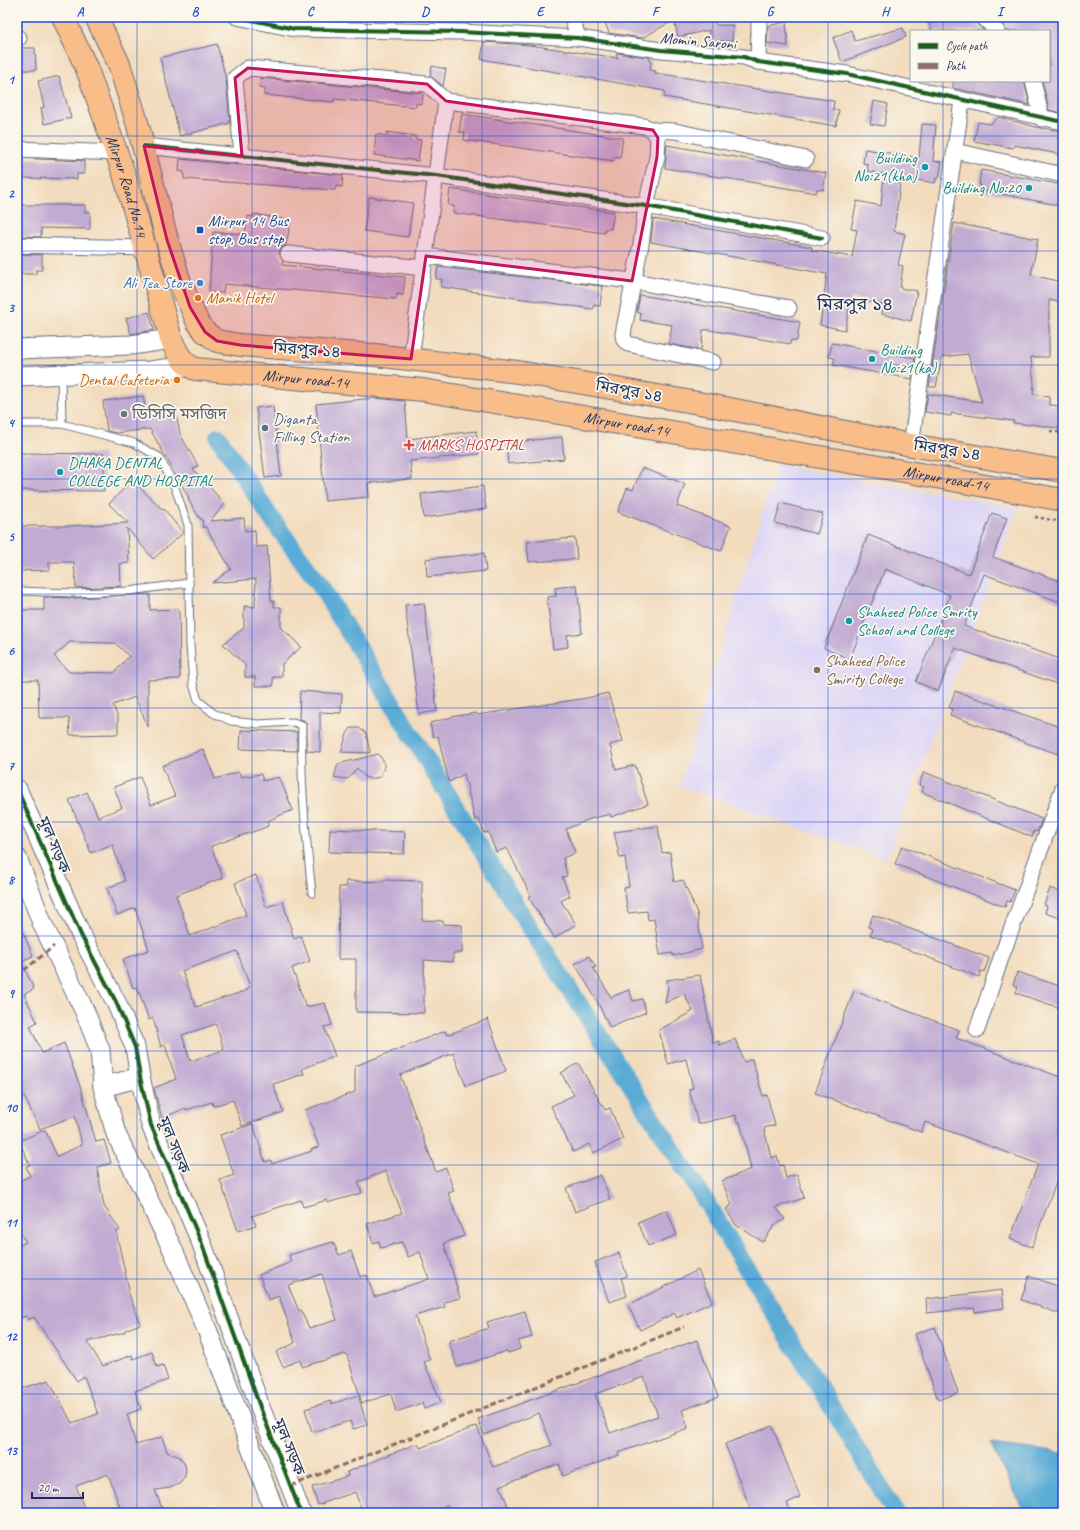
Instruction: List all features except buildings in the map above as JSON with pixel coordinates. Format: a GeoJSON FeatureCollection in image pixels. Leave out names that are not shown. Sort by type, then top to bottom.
{"type":"FeatureCollection","features":[{"type":"Feature","properties":{"kind":"main road","name":"Mirpur Road No.14"},"geometry":{"type":"LineString","coordinates":[[63,17],[87,69],[117,153],[146,248],[171,339],[184,362]]}},
{"type":"Feature","properties":{"kind":"main road","name":"Mirpur Road No.14"},"geometry":{"type":"LineString","coordinates":[[96,17],[119,64],[144,146],[167,240],[180,282],[198,323]]}},
{"type":"Feature","properties":{"kind":"main road","name":"মিরপুর ১৪"},"geometry":{"type":"LineString","coordinates":[[198,323],[205,332],[217,341],[240,345],[412,359],[518,372],[710,405],[911,445],[1063,471]]}},
{"type":"Feature","properties":{"kind":"main road","name":"Mirpur road-14"},"geometry":{"type":"LineString","coordinates":[[184,362],[195,369],[423,390],[909,472],[1061,511]]}},
{"type":"Feature","properties":{"kind":"street","name":"Momin Saroni"},"geometry":{"type":"LineString","coordinates":[[237,17],[295,29],[460,32],[578,38],[661,50],[744,57],[758,62],[847,74],[1042,119],[1063,122]]}},
{"type":"Feature","properties":{"kind":"street"},"geometry":{"type":"LineString","coordinates":[[572,17],[578,38]]}},
{"type":"Feature","properties":{"kind":"street"},"geometry":{"type":"LineString","coordinates":[[983,17],[996,30]]}},
{"type":"Feature","properties":{"kind":"street"},"geometry":{"type":"LineString","coordinates":[[756,19],[758,62]]}},
{"type":"Feature","properties":{"kind":"street"},"geometry":{"type":"LineString","coordinates":[[242,156],[236,78],[248,68],[427,84],[446,101],[644,126],[653,130],[675,131],[806,159]]}},
{"type":"Feature","properties":{"kind":"street"},"geometry":{"type":"LineString","coordinates":[[1033,82],[1042,119]]}},
{"type":"Feature","properties":{"kind":"street"},"geometry":{"type":"LineString","coordinates":[[412,359],[446,101]]}},
{"type":"Feature","properties":{"kind":"street"},"geometry":{"type":"LineString","coordinates":[[911,445],[962,101]]}},
{"type":"Feature","properties":{"kind":"street"},"geometry":{"type":"LineString","coordinates":[[653,130],[658,138],[657,156],[646,206],[641,244],[632,281],[623,334],[624,340],[628,344],[713,362]]}},
{"type":"Feature","properties":{"kind":"street"},"geometry":{"type":"LineString","coordinates":[[144,146],[436,176],[646,206],[822,238]]}},
{"type":"Feature","properties":{"kind":"street"},"geometry":{"type":"LineString","coordinates":[[17,149],[117,153]]}},
{"type":"Feature","properties":{"kind":"street"},"geometry":{"type":"LineString","coordinates":[[955,151],[1063,174]]}},
{"type":"Feature","properties":{"kind":"street"},"geometry":{"type":"LineString","coordinates":[[17,245],[146,248]]}},
{"type":"Feature","properties":{"kind":"street"},"geometry":{"type":"LineString","coordinates":[[288,254],[425,262],[632,281],[789,308]]}},
{"type":"Feature","properties":{"kind":"street"},"geometry":{"type":"LineString","coordinates":[[17,349],[131,345],[171,339]]}},
{"type":"Feature","properties":{"kind":"street","name":"Mirpur road-14"},"geometry":{"type":"LineString","coordinates":[[17,376],[150,371],[184,362]]}},
{"type":"Feature","properties":{"kind":"street"},"geometry":{"type":"LineString","coordinates":[[977,1030],[1002,954],[1063,788]]}},
{"type":"Feature","properties":{"kind":"street","name":"মূল সড়ক"},"geometry":{"type":"LineString","coordinates":[[17,789],[81,935],[116,1002],[135,1047],[151,1125],[202,1244],[260,1407],[301,1513]]}},
{"type":"Feature","properties":{"kind":"street"},"geometry":{"type":"LineString","coordinates":[[17,858],[43,925],[85,1012],[100,1050],[103,1087],[116,1134],[173,1250],[208,1332],[275,1513]]}},
{"type":"Feature","properties":{"kind":"street"},"geometry":{"type":"LineString","coordinates":[[103,1087],[140,1076]]}},
{"type":"Feature","properties":{"kind":"lane"},"geometry":{"type":"LineString","coordinates":[[61,375],[62,424]]}},
{"type":"Feature","properties":{"kind":"lane"},"geometry":{"type":"LineString","coordinates":[[17,424],[62,424],[134,443],[159,457],[174,485],[188,525],[192,669],[193,684],[198,700],[213,714],[231,721],[258,724],[294,722],[302,725],[301,749],[306,834],[312,893]]}},
{"type":"Feature","properties":{"kind":"lane"},"geometry":{"type":"LineString","coordinates":[[17,591],[75,593],[129,591],[189,583]]}},
{"type":"Feature","properties":{"kind":"path"},"geometry":{"type":"LineString","coordinates":[[1050,430],[1063,433]]}},
{"type":"Feature","properties":{"kind":"path"},"geometry":{"type":"LineString","coordinates":[[1063,496],[1061,511],[1063,522]]}},
{"type":"Feature","properties":{"kind":"path"},"geometry":{"type":"LineString","coordinates":[[1035,517],[1061,511]]}},
{"type":"Feature","properties":{"kind":"highlighted area"},"geometry":{"type":"Polygon","coordinates":[[[248,68],[427,84],[446,101],[653,130],[658,138],[657,157],[632,281],[426,256],[411,359],[240,345],[217,341],[205,332],[190,307],[167,240],[144,146],[242,156],[235,78],[248,68]]]}},
{"type":"Feature","properties":{"kind":"shaded area","name":"Shaheed Police Smirity College"},"geometry":{"type":"Polygon","coordinates":[[[777,465],[1018,508],[886,859],[679,786],[777,465]],[[781,503],[775,523],[817,534],[823,514],[781,503]],[[992,513],[974,560],[990,566],[1007,519],[992,513]],[[868,535],[824,648],[850,658],[885,569],[950,595],[916,682],[938,691],[982,579],[868,535]]]}},
{"type":"Feature","properties":{"kind":"water"},"geometry":{"type":"Polygon","coordinates":[[[991,1444],[1063,1453],[1063,1513],[1025,1513],[991,1444]]]}},
{"type":"Feature","properties":{"kind":"waterway"},"geometry":{"type":"LineString","coordinates":[[218,437],[271,518],[318,582],[518,909],[705,1200],[896,1513]]}},
{"type":"Feature","properties":{"kind":"marked path"},"geometry":{"type":"LineString","coordinates":[[17,976],[54,946]]}},
{"type":"Feature","properties":{"kind":"marked path"},"geometry":{"type":"LineString","coordinates":[[291,1486],[684,1327]]}},
{"type":"Feature","properties":{"kind":"cycle path"},"geometry":{"type":"LineString","coordinates":[[237,17],[295,29],[460,32],[578,38],[661,50],[744,57],[758,62],[847,74],[1063,122]]}},
{"type":"Feature","properties":{"kind":"cycle path"},"geometry":{"type":"LineString","coordinates":[[144,146],[436,176],[646,206],[822,238]]}},
{"type":"Feature","properties":{"kind":"cycle path"},"geometry":{"type":"LineString","coordinates":[[17,789],[81,935],[116,1002],[135,1047],[151,1125],[202,1244],[260,1407],[301,1513]]}},
{"type":"Feature","properties":{"kind":"place","name":"Building No:21(kha)"},"geometry":{"type":"Point","coordinates":[925,167]}},
{"type":"Feature","properties":{"kind":"place","name":"Building No:20"},"geometry":{"type":"Point","coordinates":[1029,188]}},
{"type":"Feature","properties":{"kind":"place","name":"Mirpur 14 Bus stop, Bus stop"},"geometry":{"type":"Point","coordinates":[200,230]}},
{"type":"Feature","properties":{"kind":"place","name":"Ali Tea Store"},"geometry":{"type":"Point","coordinates":[200,283]}},
{"type":"Feature","properties":{"kind":"place","name":"Manik Hotel"},"geometry":{"type":"Point","coordinates":[198,298]}},
{"type":"Feature","properties":{"kind":"place","name":"Building No:21(ka)"},"geometry":{"type":"Point","coordinates":[872,359]}},
{"type":"Feature","properties":{"kind":"place","name":"Dental Cafeteria"},"geometry":{"type":"Point","coordinates":[177,380]}},
{"type":"Feature","properties":{"kind":"place","name":"ডিসিসি মসজিদ"},"geometry":{"type":"Point","coordinates":[124,414]}},
{"type":"Feature","properties":{"kind":"place","name":"Diganta Filling Station"},"geometry":{"type":"Point","coordinates":[265,428]}},
{"type":"Feature","properties":{"kind":"place","name":"MARKS HOSPITAL"},"geometry":{"type":"Point","coordinates":[409,445]}},
{"type":"Feature","properties":{"kind":"place","name":"DHAKA DENTAL COLLEGE AND HOSPITAL"},"geometry":{"type":"Point","coordinates":[60,472]}},
{"type":"Feature","properties":{"kind":"place","name":"Shaheed Police Smrity School and College"},"geometry":{"type":"Point","coordinates":[849,621]}},
{"type":"Feature","properties":{"kind":"place","name":"Shaheed Police Smirity College"},"geometry":{"type":"Point","coordinates":[817,670]}},
{"type":"Feature","properties":{"kind":"district","name":"মিরপুর ১৪"},"geometry":{"type":"Point","coordinates":[855,304]}}]}
